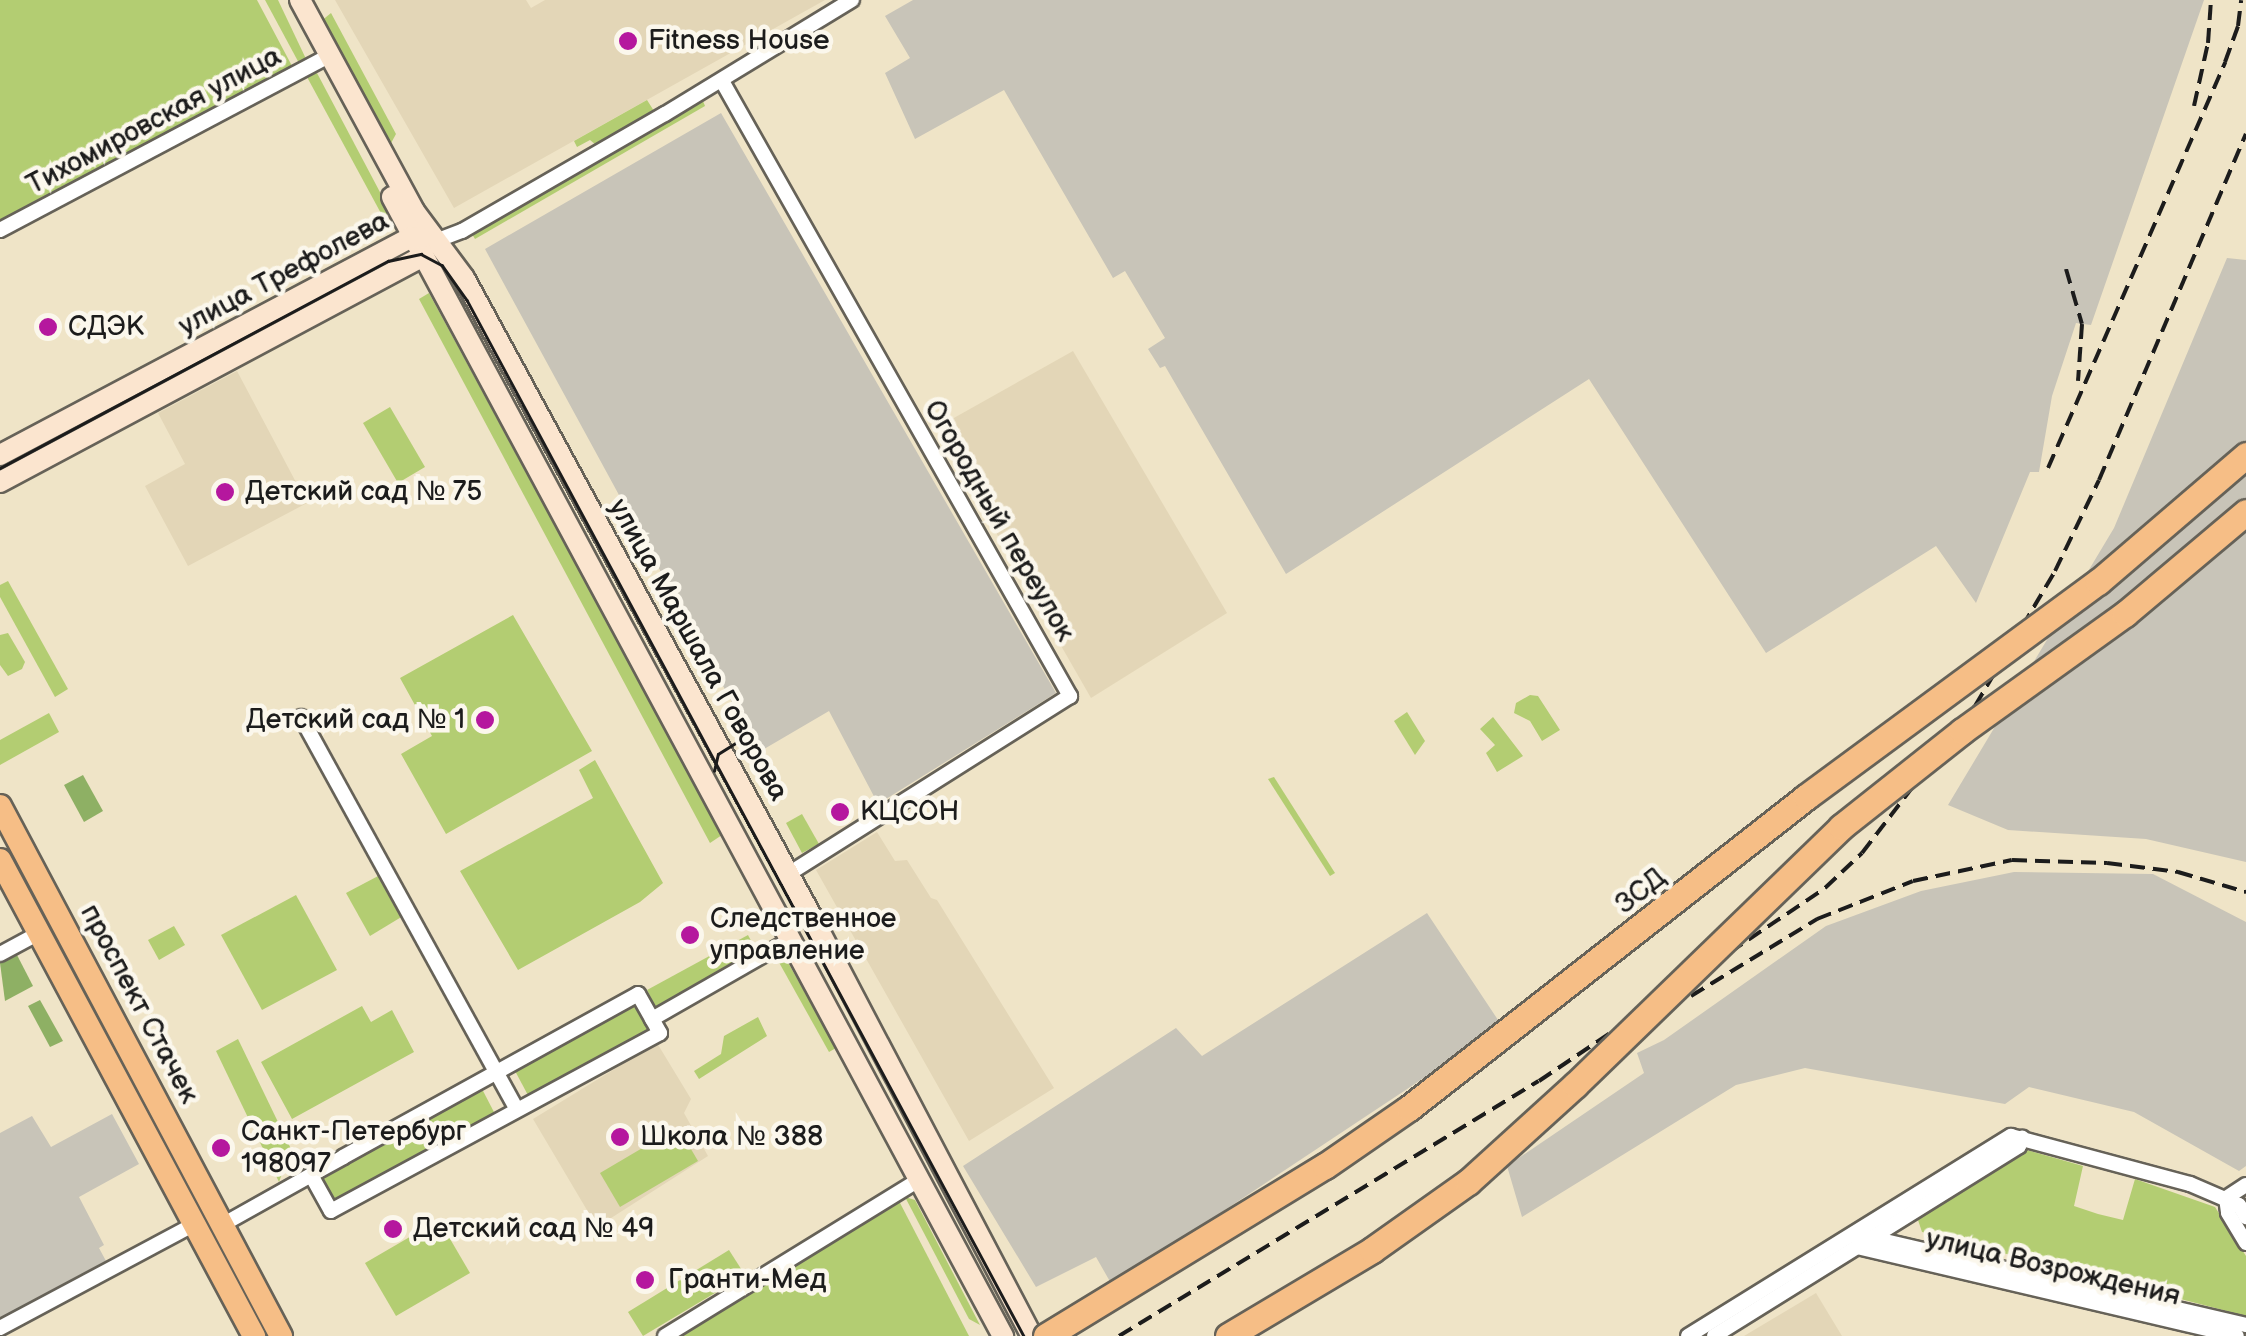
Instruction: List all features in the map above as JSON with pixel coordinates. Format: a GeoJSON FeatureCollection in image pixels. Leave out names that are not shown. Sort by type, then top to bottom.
{"type":"FeatureCollection","features":[{"type":"Feature","properties":{"kind":"highway","name":"ЗСД"},"geometry":{"type":"LineString","coordinates":[[1046,1336],[1324,1166],[1409,1108],[1806,797],[2098,582],[2246,454]]}},
{"type":"Feature","properties":{"kind":"highway"},"geometry":{"type":"LineString","coordinates":[[1228,1336],[1372,1250],[1468,1182],[1575,1085],[1841,827],[1962,731],[2125,614],[2246,512]]}},
{"type":"Feature","properties":{"kind":"main road","name":"улица Маршала Говорова"},"geometry":{"type":"LineString","coordinates":[[286,0],[414,211],[459,270],[788,874],[1032,1336]]}},
{"type":"Feature","properties":{"kind":"main road","name":"улица Маршала Говорова"},"geometry":{"type":"LineString","coordinates":[[300,0],[324,59],[411,238],[1003,1336]]}},
{"type":"Feature","properties":{"kind":"main road","name":"улица Трефолева"},"geometry":{"type":"LineString","coordinates":[[0,454],[411,238],[438,240]]}},
{"type":"Feature","properties":{"kind":"main road","name":"улица Трефолева"},"geometry":{"type":"LineString","coordinates":[[0,482],[421,257]]}},
{"type":"Feature","properties":{"kind":"main road","name":"проспект Стачек"},"geometry":{"type":"LineString","coordinates":[[0,806],[281,1336]]}},
{"type":"Feature","properties":{"kind":"main road","name":"проспект Стачек"},"geometry":{"type":"LineString","coordinates":[[0,860],[254,1336]]}},
{"type":"Feature","properties":{"kind":"street","name":"улица Трефолева"},"geometry":{"type":"LineString","coordinates":[[438,240],[465,229],[722,81],[852,0]]}},
{"type":"Feature","properties":{"kind":"street","name":"Тихомировская улица"},"geometry":{"type":"LineString","coordinates":[[0,230],[324,59]]}},
{"type":"Feature","properties":{"kind":"street","name":"Огородный переулок"},"geometry":{"type":"LineString","coordinates":[[722,81],[1070,696],[788,874]]}},
{"type":"Feature","properties":{"kind":"street"},"geometry":{"type":"LineString","coordinates":[[301,717],[517,1110]]}},
{"type":"Feature","properties":{"kind":"street"},"geometry":{"type":"LineString","coordinates":[[0,954],[39,933]]}},
{"type":"Feature","properties":{"kind":"street"},"geometry":{"type":"LineString","coordinates":[[312,1174],[331,1211],[517,1110],[790,940]]}},
{"type":"Feature","properties":{"kind":"street"},"geometry":{"type":"LineString","coordinates":[[222,1225],[638,994],[656,1026]]}},
{"type":"Feature","properties":{"kind":"street","name":"улица Возрождения"},"geometry":{"type":"LineString","coordinates":[[1688,1336],[1856,1241],[1873,1238],[2019,1146],[2022,1138],[2011,1136],[1856,1241],[1714,1336]]}},
{"type":"Feature","properties":{"kind":"street"},"geometry":{"type":"LineString","coordinates":[[2022,1138],[2226,1198],[2239,1205],[2246,1217]]}},
{"type":"Feature","properties":{"kind":"street"},"geometry":{"type":"LineString","coordinates":[[665,1336],[919,1180]]}},
{"type":"Feature","properties":{"kind":"street"},"geometry":{"type":"LineString","coordinates":[[2226,1198],[2246,1184]]}},
{"type":"Feature","properties":{"kind":"street"},"geometry":{"type":"LineString","coordinates":[[2226,1198],[2228,1214],[2246,1244]]}},
{"type":"Feature","properties":{"kind":"street"},"geometry":{"type":"LineString","coordinates":[[0,1328],[194,1224]]}},
{"type":"Feature","properties":{"kind":"street","name":"улица Возрождения"},"geometry":{"type":"LineString","coordinates":[[1873,1238],[2246,1325]]}},
{"type":"Feature","properties":{"kind":"street","name":"улица Возрождения"},"geometry":{"type":"LineString","coordinates":[[1856,1241],[2237,1336]]}},
{"type":"Feature","properties":{"kind":"shaded area"},"geometry":{"type":"Polygon","coordinates":[[[335,0],[526,0],[531,8],[545,0],[825,0],[454,208],[335,0]]]}},
{"type":"Feature","properties":{"kind":"shaded area"},"geometry":{"type":"Polygon","coordinates":[[[913,0],[2204,0],[2091,325],[2076,323],[2052,396],[2039,472],[2030,472],[1976,603],[1936,546],[1766,653],[1589,379],[1286,574],[1165,366],[1160,368],[1148,349],[1165,338],[1125,271],[1113,278],[1004,90],[915,139],[885,73],[910,58],[885,16],[913,0]]]}},
{"type":"Feature","properties":{"kind":"shaded area"},"geometry":{"type":"Polygon","coordinates":[[[721,113],[1056,693],[878,804],[829,711],[759,752],[485,249],[721,113]]]}},
{"type":"Feature","properties":{"kind":"shaded area"},"geometry":{"type":"Polygon","coordinates":[[[2227,258],[2246,260],[2246,862],[2146,839],[2008,830],[1948,805],[2114,528],[2227,258]]]}},
{"type":"Feature","properties":{"kind":"shaded area"},"geometry":{"type":"Polygon","coordinates":[[[1073,351],[1227,613],[1091,698],[936,428],[1073,351]]]}},
{"type":"Feature","properties":{"kind":"shaded area","name":"Детский сад № 75"},"geometry":{"type":"Polygon","coordinates":[[[237,371],[307,503],[188,566],[145,486],[185,464],[158,413],[237,371]]]}},
{"type":"Feature","properties":{"kind":"shaded area"},"geometry":{"type":"Polygon","coordinates":[[[877,832],[895,861],[907,860],[931,898],[937,900],[1054,1088],[969,1141],[816,870],[877,832]]]}},
{"type":"Feature","properties":{"kind":"shaded area"},"geometry":{"type":"Polygon","coordinates":[[[2014,872],[2153,874],[2246,922],[2246,1166],[2239,1171],[2134,1112],[2029,1087],[2005,1104],[1805,1068],[1736,1085],[1522,1217],[1507,1166],[1644,1073],[1637,1053],[1664,1040],[1826,926],[1921,891],[2014,872]]]}},
{"type":"Feature","properties":{"kind":"shaded area"},"geometry":{"type":"Polygon","coordinates":[[[1427,913],[1502,1026],[1112,1285],[1096,1257],[1036,1287],[963,1166],[1176,1028],[1202,1056],[1427,913]]]}},
{"type":"Feature","properties":{"kind":"shaded area","name":"Школа № 388"},"geometry":{"type":"Polygon","coordinates":[[[657,1043],[691,1099],[684,1113],[708,1156],[597,1227],[533,1119],[657,1043]]]}},
{"type":"Feature","properties":{"kind":"shaded area"},"geometry":{"type":"Polygon","coordinates":[[[112,1114],[139,1164],[79,1197],[104,1245],[99,1248],[106,1261],[0,1318],[0,1133],[32,1116],[51,1147],[112,1114]]]}},
{"type":"Feature","properties":{"kind":"shaded area"},"geometry":{"type":"Polygon","coordinates":[[[1816,1293],[1842,1336],[1744,1336],[1816,1293]]]}},
{"type":"Feature","properties":{"kind":"green space"},"geometry":{"type":"Polygon","coordinates":[[[0,0],[257,0],[292,66],[0,220],[0,0]]]}},
{"type":"Feature","properties":{"kind":"green space"},"geometry":{"type":"Polygon","coordinates":[[[265,0],[278,0],[307,61],[300,65],[265,0]]]}},
{"type":"Feature","properties":{"kind":"green space"},"geometry":{"type":"Polygon","coordinates":[[[331,13],[396,134],[390,145],[385,144],[320,22],[331,13]]]}},
{"type":"Feature","properties":{"kind":"green space"},"geometry":{"type":"Polygon","coordinates":[[[317,73],[391,213],[383,217],[307,77],[317,73]]]}},
{"type":"Feature","properties":{"kind":"green space"},"geometry":{"type":"Polygon","coordinates":[[[647,100],[654,111],[596,145],[590,140],[577,147],[574,141],[647,100]]]}},
{"type":"Feature","properties":{"kind":"green space"},"geometry":{"type":"Polygon","coordinates":[[[703,101],[705,106],[475,239],[472,234],[703,101]]]}},
{"type":"Feature","properties":{"kind":"green space"},"geometry":{"type":"Polygon","coordinates":[[[429,293],[722,835],[710,843],[419,299],[429,293]]]}},
{"type":"Feature","properties":{"kind":"green space"},"geometry":{"type":"Polygon","coordinates":[[[390,407],[425,467],[398,483],[363,423],[390,407]]]}},
{"type":"Feature","properties":{"kind":"green space"},"geometry":{"type":"Polygon","coordinates":[[[8,581],[68,689],[55,697],[0,597],[0,585],[8,581]]]}},
{"type":"Feature","properties":{"kind":"green space","name":"Детский сад № 1"},"geometry":{"type":"Polygon","coordinates":[[[513,615],[592,751],[446,834],[401,754],[432,736],[400,678],[513,615]]]}},
{"type":"Feature","properties":{"kind":"green space"},"geometry":{"type":"Polygon","coordinates":[[[8,633],[25,662],[22,669],[8,676],[0,665],[0,635],[8,633]]]}},
{"type":"Feature","properties":{"kind":"green space"},"geometry":{"type":"Polygon","coordinates":[[[1530,695],[1538,696],[1560,730],[1542,741],[1530,721],[1514,713],[1516,703],[1530,695]]]}},
{"type":"Feature","properties":{"kind":"green space"},"geometry":{"type":"Polygon","coordinates":[[[1407,712],[1425,741],[1415,755],[1394,721],[1407,712]]]}},
{"type":"Feature","properties":{"kind":"green space"},"geometry":{"type":"Polygon","coordinates":[[[49,713],[59,732],[0,765],[0,740],[49,713]]]}},
{"type":"Feature","properties":{"kind":"green space"},"geometry":{"type":"Polygon","coordinates":[[[1493,717],[1523,756],[1497,772],[1486,753],[1495,745],[1480,729],[1493,717]]]}},
{"type":"Feature","properties":{"kind":"green space"},"geometry":{"type":"Polygon","coordinates":[[[595,760],[663,883],[640,902],[518,970],[460,871],[593,798],[579,770],[595,760]]]}},
{"type":"Feature","properties":{"kind":"green space"},"geometry":{"type":"Polygon","coordinates":[[[83,775],[103,811],[84,822],[64,785],[83,775]]]}},
{"type":"Feature","properties":{"kind":"green space"},"geometry":{"type":"Polygon","coordinates":[[[1274,777],[1335,873],[1330,876],[1268,779],[1274,777]]]}},
{"type":"Feature","properties":{"kind":"green space"},"geometry":{"type":"Polygon","coordinates":[[[802,814],[819,844],[802,853],[786,823],[802,814]]]}},
{"type":"Feature","properties":{"kind":"green space"},"geometry":{"type":"Polygon","coordinates":[[[380,875],[403,916],[370,936],[346,893],[380,875]]]}},
{"type":"Feature","properties":{"kind":"green space"},"geometry":{"type":"Polygon","coordinates":[[[296,895],[337,970],[262,1010],[221,935],[296,895]]]}},
{"type":"Feature","properties":{"kind":"green space"},"geometry":{"type":"Polygon","coordinates":[[[174,926],[185,945],[159,960],[148,940],[174,926]]]}},
{"type":"Feature","properties":{"kind":"green space"},"geometry":{"type":"Polygon","coordinates":[[[748,935],[757,952],[655,1007],[647,990],[748,935]]]}},
{"type":"Feature","properties":{"kind":"green space"},"geometry":{"type":"Polygon","coordinates":[[[17,955],[33,986],[5,1001],[0,963],[17,955]]]}},
{"type":"Feature","properties":{"kind":"green space"},"geometry":{"type":"Polygon","coordinates":[[[776,957],[786,959],[836,1048],[829,1052],[776,957]]]}},
{"type":"Feature","properties":{"kind":"green space"},"geometry":{"type":"Polygon","coordinates":[[[40,1000],[63,1041],[50,1047],[28,1006],[40,1000]]]}},
{"type":"Feature","properties":{"kind":"green space"},"geometry":{"type":"Polygon","coordinates":[[[634,1004],[650,1034],[530,1099],[514,1069],[634,1004]]]}},
{"type":"Feature","properties":{"kind":"green space"},"geometry":{"type":"Polygon","coordinates":[[[362,1006],[371,1022],[392,1010],[414,1052],[292,1119],[261,1062],[362,1006]]]}},
{"type":"Feature","properties":{"kind":"green space"},"geometry":{"type":"Polygon","coordinates":[[[758,1017],[767,1036],[699,1079],[694,1071],[721,1054],[724,1036],[758,1017]]]}},
{"type":"Feature","properties":{"kind":"green space"},"geometry":{"type":"Polygon","coordinates":[[[238,1039],[291,1149],[279,1182],[216,1051],[238,1039]]]}},
{"type":"Feature","properties":{"kind":"green space"},"geometry":{"type":"Polygon","coordinates":[[[481,1087],[496,1116],[334,1203],[319,1174],[481,1087]]]}},
{"type":"Feature","properties":{"kind":"green space"},"geometry":{"type":"Polygon","coordinates":[[[678,1127],[698,1161],[620,1207],[600,1173],[678,1127]]]}},
{"type":"Feature","properties":{"kind":"green space"},"geometry":{"type":"Polygon","coordinates":[[[2023,1149],[2083,1166],[2074,1206],[2098,1214],[2123,1220],[2135,1179],[2215,1207],[2246,1256],[2246,1316],[1922,1232],[1917,1217],[2023,1149]]]}},
{"type":"Feature","properties":{"kind":"green space"},"geometry":{"type":"Polygon","coordinates":[[[905,1197],[915,1200],[980,1325],[969,1319],[905,1197]]]}},
{"type":"Feature","properties":{"kind":"green space"},"geometry":{"type":"Polygon","coordinates":[[[899,1201],[969,1336],[679,1336],[899,1201]]]}},
{"type":"Feature","properties":{"kind":"green space"},"geometry":{"type":"Polygon","coordinates":[[[439,1220],[470,1273],[396,1316],[365,1263],[439,1220]]]}},
{"type":"Feature","properties":{"kind":"green space"},"geometry":{"type":"Polygon","coordinates":[[[729,1250],[745,1275],[643,1336],[628,1312],[729,1250]]]}},
{"type":"Feature","properties":{"kind":"tram line"},"geometry":{"type":"LineString","coordinates":[[0,468],[388,261],[421,254],[442,265],[467,300],[1024,1336]]}},
{"type":"Feature","properties":{"kind":"tram line"},"geometry":{"type":"LineString","coordinates":[[714,771],[718,754],[750,734]]}},
{"type":"Feature","properties":{"kind":"railway"},"geometry":{"type":"LineString","coordinates":[[2194,106],[2208,43],[2211,0]]}},
{"type":"Feature","properties":{"kind":"railway"},"geometry":{"type":"LineString","coordinates":[[2048,468],[2225,62],[2238,26],[2241,0]]}},
{"type":"Feature","properties":{"kind":"railway"},"geometry":{"type":"LineString","coordinates":[[1119,1336],[1539,1081],[1825,888],[1862,853],[1975,706],[2055,571],[2099,480],[2246,134]]}},
{"type":"Feature","properties":{"kind":"railway"},"geometry":{"type":"LineString","coordinates":[[2066,269],[2082,324],[2078,381]]}},
{"type":"Feature","properties":{"kind":"railway"},"geometry":{"type":"LineString","coordinates":[[1691,996],[1817,919],[1913,881],[2012,860],[2107,863],[2178,872],[2246,892]]}},
{"type":"Feature","properties":{"kind":"place","name":"Fitness House"},"geometry":{"type":"Point","coordinates":[628,41]}},
{"type":"Feature","properties":{"kind":"place","name":"СДЭК"},"geometry":{"type":"Point","coordinates":[48,327]}},
{"type":"Feature","properties":{"kind":"place","name":"Детский сад № 75"},"geometry":{"type":"Point","coordinates":[225,492]}},
{"type":"Feature","properties":{"kind":"place","name":"Детский сад № 1"},"geometry":{"type":"Point","coordinates":[485,720]}},
{"type":"Feature","properties":{"kind":"place","name":"КЦСОН"},"geometry":{"type":"Point","coordinates":[840,812]}},
{"type":"Feature","properties":{"kind":"place","name":"Следственное управление"},"geometry":{"type":"Point","coordinates":[690,935]}},
{"type":"Feature","properties":{"kind":"place","name":"Школа № 388"},"geometry":{"type":"Point","coordinates":[620,1137]}},
{"type":"Feature","properties":{"kind":"place","name":"Санкт-Петербург 198097"},"geometry":{"type":"Point","coordinates":[221,1148]}},
{"type":"Feature","properties":{"kind":"place","name":"Детский сад № 49"},"geometry":{"type":"Point","coordinates":[393,1229]}},
{"type":"Feature","properties":{"kind":"place","name":"Гранти-Мед"},"geometry":{"type":"Point","coordinates":[645,1280]}}]}
